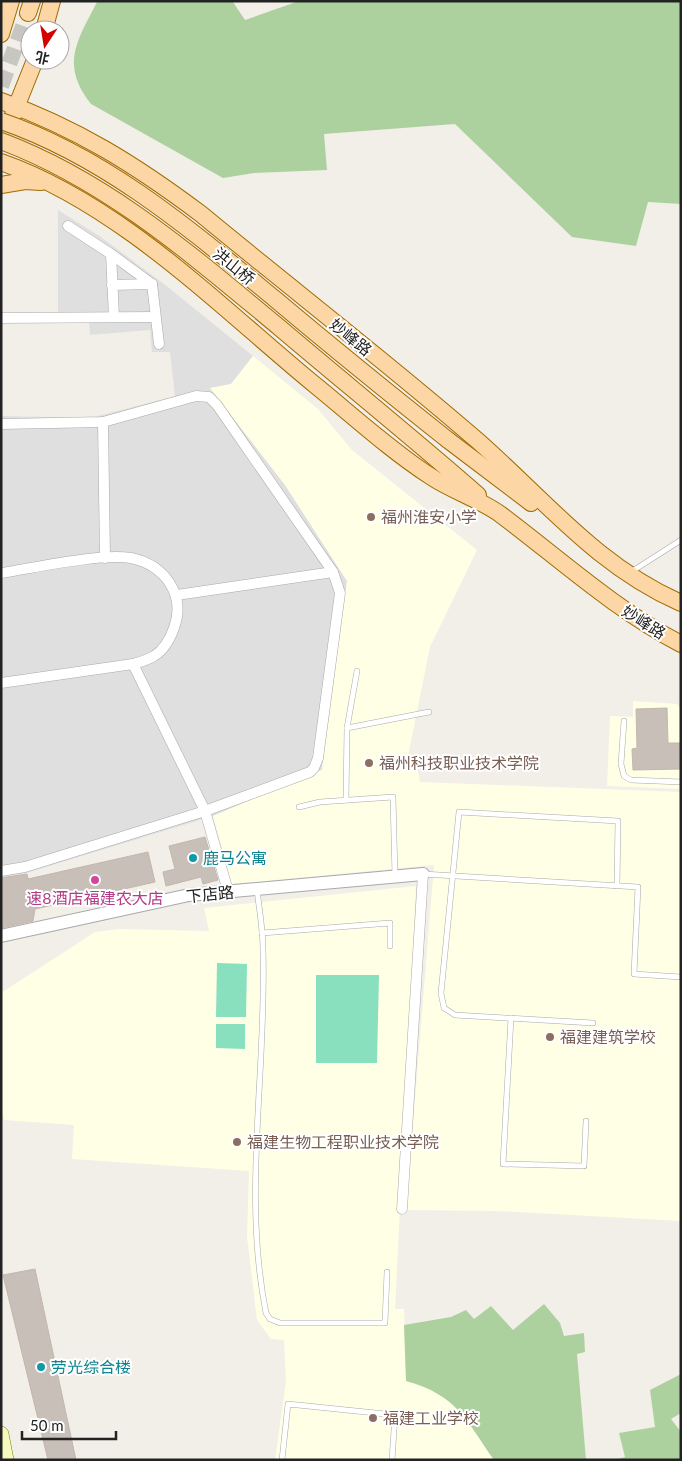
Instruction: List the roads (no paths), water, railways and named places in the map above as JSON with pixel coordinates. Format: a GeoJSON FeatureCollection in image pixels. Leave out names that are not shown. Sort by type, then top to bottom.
{"type":"FeatureCollection","features":[{"type":"Feature","properties":{"kind":"main road"},"geometry":{"type":"LineString","coordinates":[[1,10],[5,1]]}},
{"type":"Feature","properties":{"kind":"main road"},"geometry":{"type":"LineString","coordinates":[[47,20],[52,1]]}},
{"type":"Feature","properties":{"kind":"main road"},"geometry":{"type":"LineString","coordinates":[[1,34],[23,6]]}},
{"type":"Feature","properties":{"kind":"main road"},"geometry":{"type":"LineString","coordinates":[[1,137],[18,107],[31,70]]}},
{"type":"Feature","properties":{"kind":"main road","name":"妙峰路"},"geometry":{"type":"LineString","coordinates":[[1,101],[65,126],[97,143],[155,180],[201,214],[480,443],[589,546],[628,573],[681,603]]}},
{"type":"Feature","properties":{"kind":"main road","name":"洪山桥"},"geometry":{"type":"LineString","coordinates":[[1,121],[30,132],[82,157],[144,196],[216,251],[448,440],[589,546]]}},
{"type":"Feature","properties":{"kind":"main road"},"geometry":{"type":"LineString","coordinates":[[1,142],[67,171],[116,199],[211,271],[436,458],[498,513]]}},
{"type":"Feature","properties":{"kind":"main road","name":"妙峰路"},"geometry":{"type":"LineString","coordinates":[[1,162],[47,182],[104,214],[169,262],[417,466],[444,485],[498,513],[598,593],[681,644]]}},
{"type":"Feature","properties":{"kind":"main road"},"geometry":{"type":"LineString","coordinates":[[1,185],[25,181],[47,182]]}},
{"type":"Feature","properties":{"kind":"main road"},"geometry":{"type":"LineString","coordinates":[[1,1434],[6,1460]]}},
{"type":"Feature","properties":{"kind":"street"},"geometry":{"type":"LineString","coordinates":[[68,226],[152,284],[159,344]]}},
{"type":"Feature","properties":{"kind":"street"},"geometry":{"type":"LineString","coordinates":[[111,254],[114,317]]}},
{"type":"Feature","properties":{"kind":"street"},"geometry":{"type":"LineString","coordinates":[[112,285],[152,284]]}},
{"type":"Feature","properties":{"kind":"street"},"geometry":{"type":"LineString","coordinates":[[1,318],[156,317]]}},
{"type":"Feature","properties":{"kind":"street"},"geometry":{"type":"LineString","coordinates":[[1,424],[103,422],[196,396],[209,397],[217,405],[333,572],[340,593],[318,758],[314,768],[304,774],[205,811],[25,867],[1,871]]}},
{"type":"Feature","properties":{"kind":"street"},"geometry":{"type":"LineString","coordinates":[[103,422],[105,558]]}},
{"type":"Feature","properties":{"kind":"street"},"geometry":{"type":"LineString","coordinates":[[1,573],[105,558],[131,558],[153,567],[163,574],[177,595],[176,622],[165,647],[156,656],[133,664],[1,683]]}},
{"type":"Feature","properties":{"kind":"street"},"geometry":{"type":"LineString","coordinates":[[177,595],[333,572]]}},
{"type":"Feature","properties":{"kind":"street"},"geometry":{"type":"LineString","coordinates":[[133,664],[205,811],[228,891]]}},
{"type":"Feature","properties":{"kind":"street"},"geometry":{"type":"LineString","coordinates":[[402,1209],[423,874]]}},
{"type":"Feature","properties":{"kind":"street","name":"下店路"},"geometry":{"type":"LineString","coordinates":[[1,936],[170,898],[423,874]]}},
{"type":"Feature","properties":{"kind":"lane"},"geometry":{"type":"LineString","coordinates":[[628,573],[681,540]]}},
{"type":"Feature","properties":{"kind":"lane"},"geometry":{"type":"LineString","coordinates":[[346,800],[347,728],[357,672]]}},
{"type":"Feature","properties":{"kind":"lane"},"geometry":{"type":"LineString","coordinates":[[347,728],[429,712]]}},
{"type":"Feature","properties":{"kind":"lane"},"geometry":{"type":"LineString","coordinates":[[624,721],[621,764],[624,776],[631,780],[681,782]]}},
{"type":"Feature","properties":{"kind":"lane"},"geometry":{"type":"LineString","coordinates":[[299,808],[320,802],[393,797],[395,877]]}},
{"type":"Feature","properties":{"kind":"lane"},"geometry":{"type":"LineString","coordinates":[[593,1023],[455,1015],[448,1013],[442,1003],[460,812],[618,821],[616,886]]}},
{"type":"Feature","properties":{"kind":"lane"},"geometry":{"type":"LineString","coordinates":[[423,874],[638,887],[634,974],[681,977]]}},
{"type":"Feature","properties":{"kind":"lane"},"geometry":{"type":"LineString","coordinates":[[257,889],[263,949],[256,1213],[258,1256],[266,1313],[270,1319],[280,1323],[385,1323],[386,1272]]}},
{"type":"Feature","properties":{"kind":"lane"},"geometry":{"type":"LineString","coordinates":[[262,933],[390,923],[390,946]]}},
{"type":"Feature","properties":{"kind":"lane"},"geometry":{"type":"LineString","coordinates":[[511,1018],[503,1164],[584,1166],[586,1121]]}},
{"type":"Feature","properties":{"kind":"lane"},"geometry":{"type":"LineString","coordinates":[[282,1460],[288,1404],[394,1415],[392,1460]]}},
{"type":"Feature","properties":{"kind":"tunnel"},"geometry":{"type":"LineString","coordinates":[[1,86],[28,13]]}},
{"type":"Feature","properties":{"kind":"place","name":"福州淮安小学"},"geometry":{"type":"Point","coordinates":[371,517]}},
{"type":"Feature","properties":{"kind":"place","name":"福州科技职业技术学院"},"geometry":{"type":"Point","coordinates":[369,763]}},
{"type":"Feature","properties":{"kind":"place","name":"鹿马公寓"},"geometry":{"type":"Point","coordinates":[193,858]}},
{"type":"Feature","properties":{"kind":"place","name":"速8酒店福建农大店"},"geometry":{"type":"Point","coordinates":[95,880]}},
{"type":"Feature","properties":{"kind":"place","name":"福建建筑学校"},"geometry":{"type":"Point","coordinates":[550,1037]}},
{"type":"Feature","properties":{"kind":"place","name":"福建生物工程职业技术学院"},"geometry":{"type":"Point","coordinates":[237,1142]}},
{"type":"Feature","properties":{"kind":"place","name":"劳光综合楼"},"geometry":{"type":"Point","coordinates":[41,1367]}},
{"type":"Feature","properties":{"kind":"place","name":"福建工业学校"},"geometry":{"type":"Point","coordinates":[373,1418]}}]}
